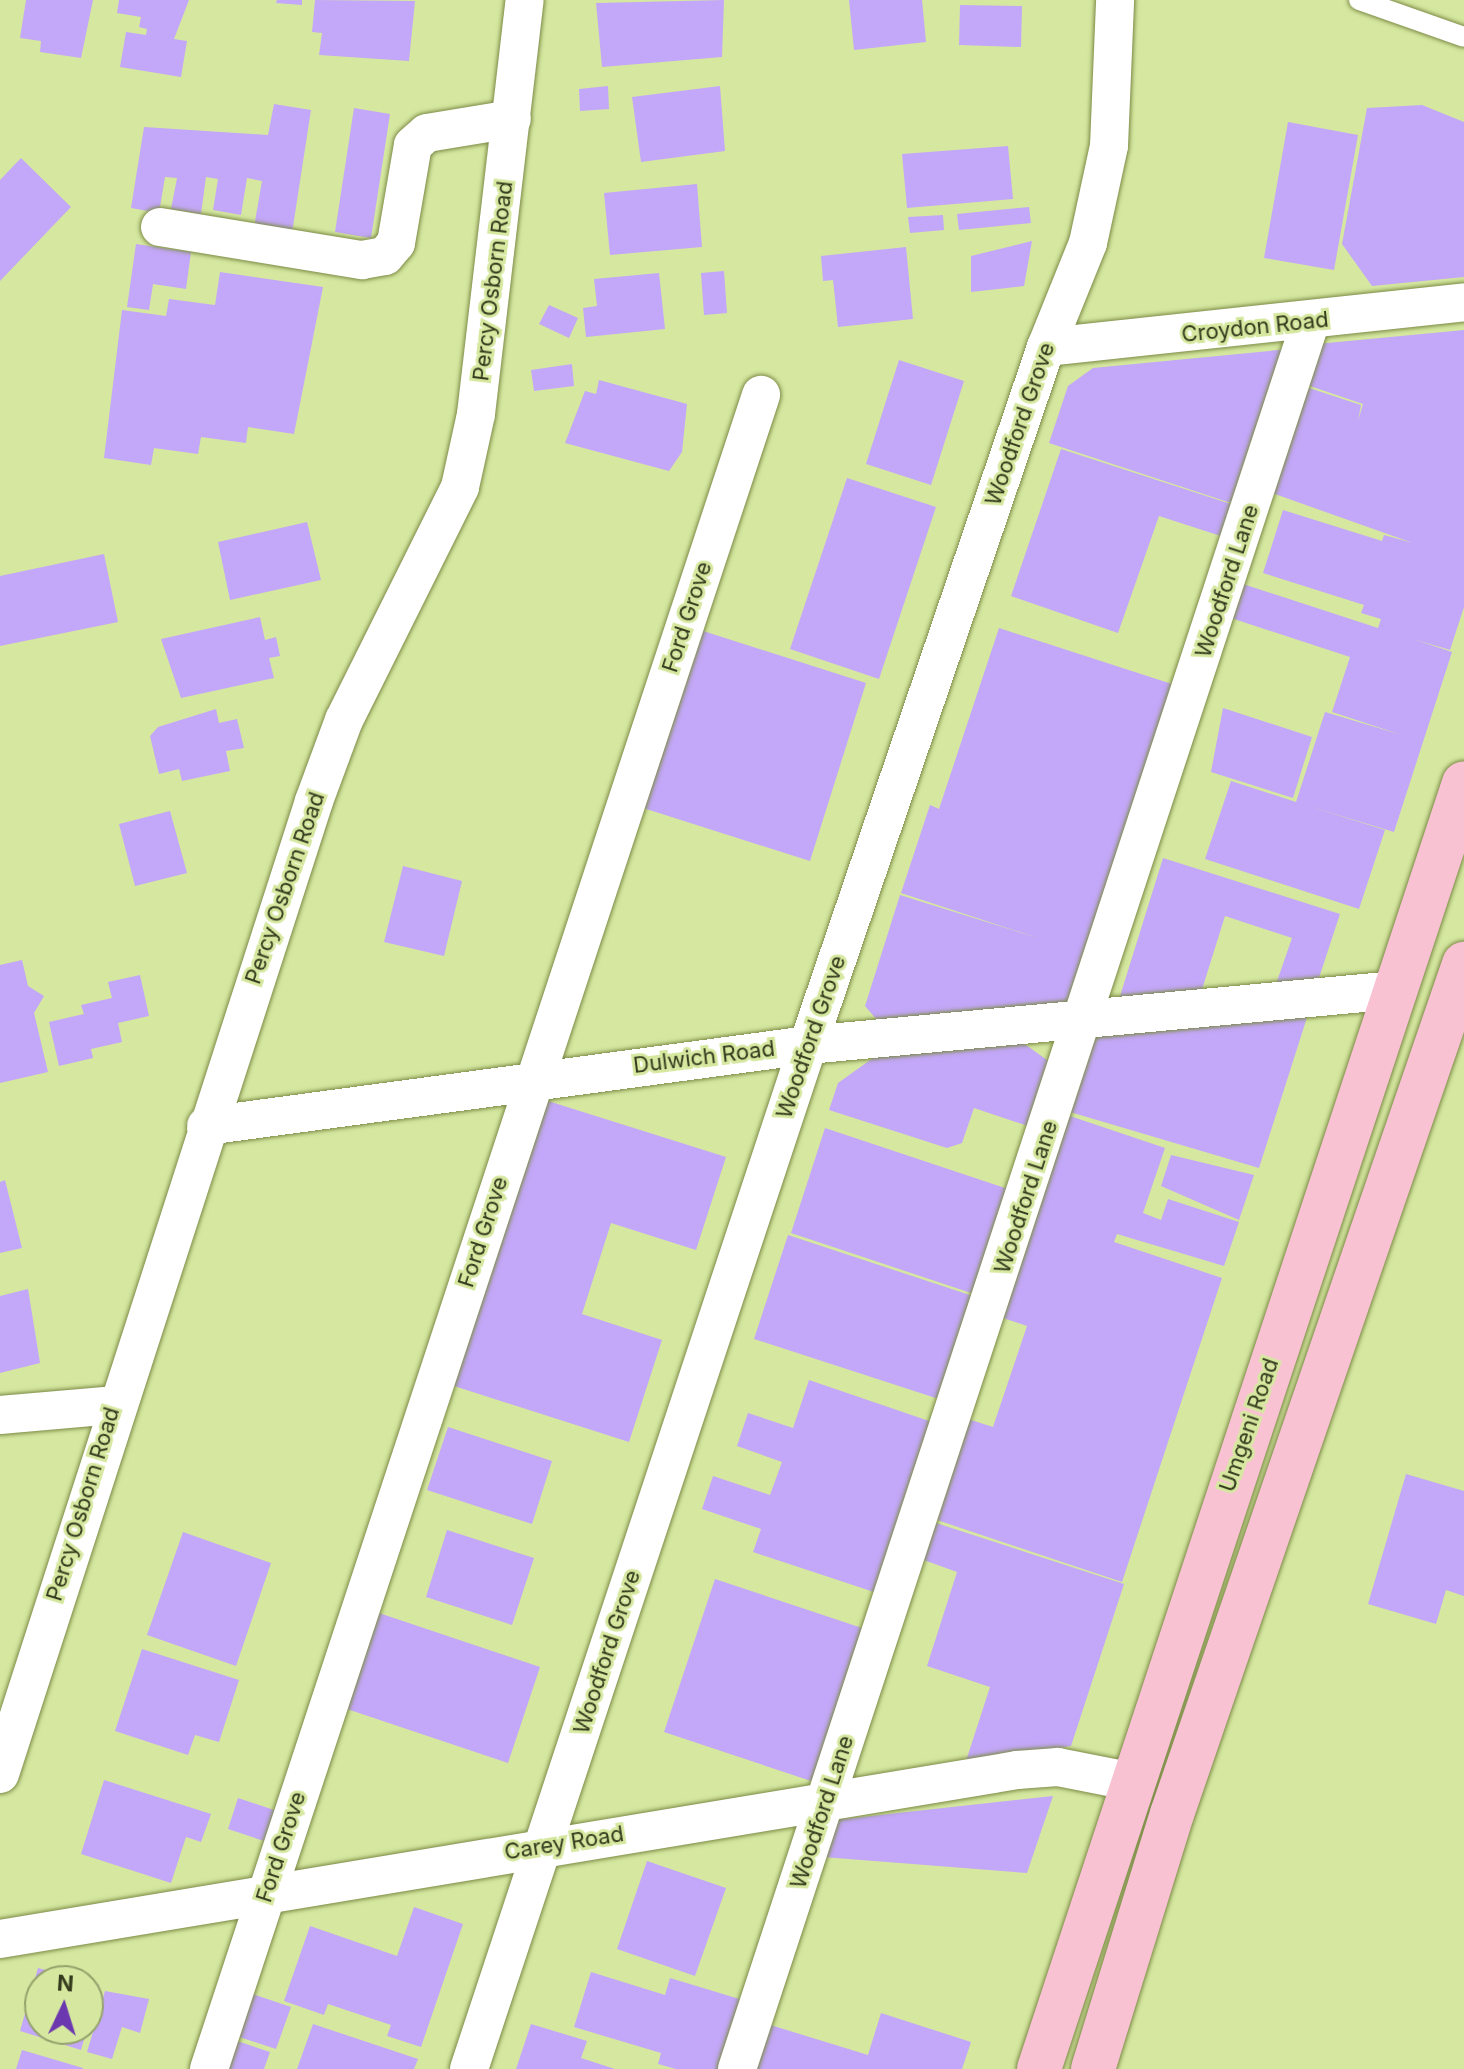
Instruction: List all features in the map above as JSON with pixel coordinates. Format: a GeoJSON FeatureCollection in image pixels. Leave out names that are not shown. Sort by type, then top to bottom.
{"type":"FeatureCollection","features":[{"type":"Feature","properties":{"kind":"main road","name":"Umgeni Road"},"geometry":{"type":"LineString","coordinates":[[1039,2069],[1129,1781],[1464,783]]}},
{"type":"Feature","properties":{"kind":"main road"},"geometry":{"type":"LineString","coordinates":[[1093,2069],[1172,1814],[1464,964]]}},
{"type":"Feature","properties":{"kind":"street","name":"Percy Osborn Road"},"geometry":{"type":"LineString","coordinates":[[0,1774],[13,1690],[114,1405],[344,720],[460,487],[476,414],[525,0]]}},
{"type":"Feature","properties":{"kind":"street","name":"Woodford Grove"},"geometry":{"type":"LineString","coordinates":[[469,2069],[808,1045],[1046,347],[1103,194],[1115,0]]}},
{"type":"Feature","properties":{"kind":"street"},"geometry":{"type":"LineString","coordinates":[[160,227],[362,260],[385,256],[396,243],[413,145],[427,133],[512,119]]}},
{"type":"Feature","properties":{"kind":"street","name":"Croydon Road"},"geometry":{"type":"LineString","coordinates":[[1046,347],[1310,323],[1464,302]]}},
{"type":"Feature","properties":{"kind":"street","name":"Woodford Lane"},"geometry":{"type":"LineString","coordinates":[[737,2069],[1086,1017],[1310,323]]}},
{"type":"Feature","properties":{"kind":"street","name":"Ford Grove"},"geometry":{"type":"LineString","coordinates":[[209,2069],[533,1078],[761,395]]}},
{"type":"Feature","properties":{"kind":"street","name":"Dulwich Road"},"geometry":{"type":"LineString","coordinates":[[206,1126],[533,1078],[808,1045],[1395,990]]}},
{"type":"Feature","properties":{"kind":"street"},"geometry":{"type":"LineString","coordinates":[[0,1415],[114,1405]]}},
{"type":"Feature","properties":{"kind":"street","name":"Carey Road"},"geometry":{"type":"LineString","coordinates":[[0,1939],[266,1891],[825,1800],[1058,1767],[1129,1781]]}},
{"type":"Feature","properties":{"kind":"lane"},"geometry":{"type":"LineString","coordinates":[[1359,0],[1464,37]]}},
{"type":"Feature","properties":{"kind":"building"},"geometry":{"type":"Polygon","coordinates":[[[26,0],[93,0],[81,58],[40,52],[41,41],[20,38],[26,0]]]}},
{"type":"Feature","properties":{"kind":"building"},"geometry":{"type":"Polygon","coordinates":[[[119,0],[189,0],[174,39],[187,41],[181,77],[120,67],[126,32],[146,35],[147,29],[139,27],[141,17],[117,13],[119,0]]]}},
{"type":"Feature","properties":{"kind":"building"},"geometry":{"type":"Polygon","coordinates":[[[277,0],[302,0],[302,5],[276,3],[277,0]]]}},
{"type":"Feature","properties":{"kind":"building"},"geometry":{"type":"Polygon","coordinates":[[[315,0],[415,1],[409,61],[319,55],[322,33],[312,32],[315,0]]]}},
{"type":"Feature","properties":{"kind":"building"},"geometry":{"type":"Polygon","coordinates":[[[724,0],[722,57],[602,67],[596,3],[724,0]]]}},
{"type":"Feature","properties":{"kind":"building"},"geometry":{"type":"Polygon","coordinates":[[[849,0],[922,0],[926,42],[854,50],[849,0]]]}},
{"type":"Feature","properties":{"kind":"building"},"geometry":{"type":"Polygon","coordinates":[[[960,5],[1022,6],[1021,47],[959,45],[960,5]]]}},
{"type":"Feature","properties":{"kind":"building"},"geometry":{"type":"Polygon","coordinates":[[[608,86],[609,109],[580,111],[579,89],[608,86]]]}},
{"type":"Feature","properties":{"kind":"building"},"geometry":{"type":"Polygon","coordinates":[[[720,86],[725,151],[641,162],[632,97],[720,86]]]}},
{"type":"Feature","properties":{"kind":"building"},"geometry":{"type":"Polygon","coordinates":[[[274,104],[311,110],[292,233],[254,227],[262,181],[247,178],[241,215],[213,210],[218,179],[206,177],[201,214],[171,209],[177,178],[165,177],[159,213],[131,208],[144,127],[268,135],[274,104]]]}},
{"type":"Feature","properties":{"kind":"building"},"geometry":{"type":"Polygon","coordinates":[[[1422,105],[1464,122],[1464,277],[1372,286],[1342,244],[1367,108],[1422,105]]]}},
{"type":"Feature","properties":{"kind":"building"},"geometry":{"type":"Polygon","coordinates":[[[354,108],[390,114],[371,238],[335,232],[354,108]]]}},
{"type":"Feature","properties":{"kind":"building"},"geometry":{"type":"Polygon","coordinates":[[[1288,122],[1358,135],[1334,270],[1264,258],[1288,122]]]}},
{"type":"Feature","properties":{"kind":"building"},"geometry":{"type":"Polygon","coordinates":[[[1008,146],[1013,199],[907,208],[902,154],[1008,146]]]}},
{"type":"Feature","properties":{"kind":"building"},"geometry":{"type":"Polygon","coordinates":[[[21,158],[71,207],[0,281],[0,180],[21,158]]]}},
{"type":"Feature","properties":{"kind":"building"},"geometry":{"type":"Polygon","coordinates":[[[697,184],[702,247],[610,255],[604,193],[697,184]]]}},
{"type":"Feature","properties":{"kind":"building"},"geometry":{"type":"Polygon","coordinates":[[[1029,207],[1031,223],[959,230],[957,214],[1029,207]]]}},
{"type":"Feature","properties":{"kind":"building"},"geometry":{"type":"Polygon","coordinates":[[[943,215],[944,230],[910,233],[908,217],[943,215]]]}},
{"type":"Feature","properties":{"kind":"building"},"geometry":{"type":"Polygon","coordinates":[[[1032,241],[1024,286],[971,292],[971,256],[1032,241]]]}},
{"type":"Feature","properties":{"kind":"building"},"geometry":{"type":"Polygon","coordinates":[[[136,244],[191,252],[186,289],[153,284],[149,310],[127,307],[136,244]]]}},
{"type":"Feature","properties":{"kind":"building"},"geometry":{"type":"Polygon","coordinates":[[[906,247],[913,319],[838,327],[833,280],[823,281],[821,256],[906,247]]]}},
{"type":"Feature","properties":{"kind":"building"},"geometry":{"type":"Polygon","coordinates":[[[724,271],[727,313],[704,315],[701,273],[724,271]]]}},
{"type":"Feature","properties":{"kind":"building"},"geometry":{"type":"Polygon","coordinates":[[[220,272],[323,287],[294,434],[248,427],[246,443],[201,437],[198,454],[154,448],[151,465],[104,458],[122,310],[166,316],[169,299],[215,305],[220,272]]]}},
{"type":"Feature","properties":{"kind":"building"},"geometry":{"type":"Polygon","coordinates":[[[659,273],[665,329],[586,337],[583,308],[597,306],[594,279],[659,273]]]}},
{"type":"Feature","properties":{"kind":"building"},"geometry":{"type":"Polygon","coordinates":[[[549,305],[578,318],[569,338],[539,324],[549,305]]]}},
{"type":"Feature","properties":{"kind":"building"},"geometry":{"type":"Polygon","coordinates":[[[1464,330],[1464,607],[1450,650],[1413,639],[1452,652],[1394,832],[1305,805],[1385,830],[1359,909],[1205,859],[1231,781],[1296,802],[1325,712],[1402,735],[1332,712],[1350,657],[1231,618],[1243,584],[1378,628],[1381,619],[1361,613],[1364,605],[1263,573],[1283,510],[1382,541],[1384,535],[1413,543],[1269,492],[1303,386],[1361,405],[1358,421],[1363,404],[1304,384],[1317,344],[1464,330]]]}},
{"type":"Feature","properties":{"kind":"building"},"geometry":{"type":"Polygon","coordinates":[[[1289,349],[1237,505],[1049,443],[1068,386],[1093,368],[1289,349]]]}},
{"type":"Feature","properties":{"kind":"building"},"geometry":{"type":"Polygon","coordinates":[[[899,360],[964,381],[931,485],[866,464],[899,360]]]}},
{"type":"Feature","properties":{"kind":"building"},"geometry":{"type":"Polygon","coordinates":[[[572,364],[574,386],[534,391],[531,370],[572,364]]]}},
{"type":"Feature","properties":{"kind":"building"},"geometry":{"type":"Polygon","coordinates":[[[599,380],[687,404],[682,452],[669,471],[565,443],[585,391],[596,394],[599,380]]]}},
{"type":"Feature","properties":{"kind":"building"},"geometry":{"type":"Polygon","coordinates":[[[1061,449],[1237,506],[1227,538],[1159,516],[1118,633],[1011,596],[1061,449]]]}},
{"type":"Feature","properties":{"kind":"building"},"geometry":{"type":"Polygon","coordinates":[[[847,478],[936,507],[879,679],[790,649],[847,478]]]}},
{"type":"Feature","properties":{"kind":"building"},"geometry":{"type":"Polygon","coordinates":[[[307,522],[321,580],[230,600],[218,542],[307,522]]]}},
{"type":"Feature","properties":{"kind":"building"},"geometry":{"type":"Polygon","coordinates":[[[104,554],[118,622],[0,646],[0,576],[104,554]]]}},
{"type":"Feature","properties":{"kind":"building"},"geometry":{"type":"Polygon","coordinates":[[[260,617],[265,640],[276,637],[280,656],[269,658],[274,678],[181,698],[161,639],[260,617]]]}},
{"type":"Feature","properties":{"kind":"building"},"geometry":{"type":"Polygon","coordinates":[[[999,628],[1178,686],[1074,1013],[888,1033],[865,1006],[900,895],[1038,938],[901,893],[930,805],[939,809],[999,628]]]}},
{"type":"Feature","properties":{"kind":"building"},"geometry":{"type":"Polygon","coordinates":[[[697,629],[866,683],[810,861],[640,807],[697,629]]]}},
{"type":"Feature","properties":{"kind":"building"},"geometry":{"type":"Polygon","coordinates":[[[1223,708],[1312,737],[1293,798],[1211,772],[1223,708]]]}},
{"type":"Feature","properties":{"kind":"building"},"geometry":{"type":"Polygon","coordinates":[[[216,709],[219,723],[237,719],[244,748],[226,751],[230,771],[182,781],[179,769],[159,774],[150,736],[158,727],[216,709]]]}},
{"type":"Feature","properties":{"kind":"building"},"geometry":{"type":"Polygon","coordinates":[[[170,811],[187,873],[135,886],[119,824],[170,811]]]}},
{"type":"Feature","properties":{"kind":"building"},"geometry":{"type":"Polygon","coordinates":[[[1163,858],[1340,914],[1316,987],[1275,987],[1292,938],[1225,916],[1199,999],[1116,1009],[1163,858]]]}},
{"type":"Feature","properties":{"kind":"building"},"geometry":{"type":"Polygon","coordinates":[[[403,866],[462,881],[444,956],[384,942],[403,866]]]}},
{"type":"Feature","properties":{"kind":"building"},"geometry":{"type":"Polygon","coordinates":[[[22,960],[28,986],[44,996],[34,1013],[48,1072],[0,1083],[0,965],[22,960]]]}},
{"type":"Feature","properties":{"kind":"building"},"geometry":{"type":"Polygon","coordinates":[[[140,975],[149,1016],[118,1023],[122,1042],[91,1049],[93,1058],[59,1066],[49,1022],[84,1014],[81,1005],[112,998],[108,982],[140,975]]]}},
{"type":"Feature","properties":{"kind":"building"},"geometry":{"type":"Polygon","coordinates":[[[1310,1008],[1259,1168],[1070,1112],[1096,1031],[1310,1008]]]}},
{"type":"Feature","properties":{"kind":"building"},"geometry":{"type":"Polygon","coordinates":[[[1019,1040],[1054,1065],[1034,1128],[974,1108],[962,1143],[947,1148],[829,1110],[838,1083],[880,1053],[1019,1040]]]}},
{"type":"Feature","properties":{"kind":"building"},"geometry":{"type":"Polygon","coordinates":[[[548,1101],[726,1157],[696,1250],[611,1223],[582,1314],[662,1340],[629,1442],[451,1385],[548,1101]]]}},
{"type":"Feature","properties":{"kind":"building"},"geometry":{"type":"Polygon","coordinates":[[[1067,1115],[1165,1148],[1143,1213],[1161,1220],[1168,1199],[1239,1222],[1224,1266],[1117,1234],[1114,1242],[1222,1278],[1122,1582],[934,1519],[968,1419],[993,1427],[1027,1326],[1000,1317],[1067,1115]]]}},
{"type":"Feature","properties":{"kind":"building"},"geometry":{"type":"Polygon","coordinates":[[[825,1128],[1014,1191],[980,1296],[791,1233],[825,1128]]]}},
{"type":"Feature","properties":{"kind":"building"},"geometry":{"type":"Polygon","coordinates":[[[1171,1155],[1254,1175],[1239,1220],[1161,1186],[1171,1155]]]}},
{"type":"Feature","properties":{"kind":"building"},"geometry":{"type":"Polygon","coordinates":[[[5,1180],[22,1248],[0,1253],[0,1182],[5,1180]]]}},
{"type":"Feature","properties":{"kind":"building"},"geometry":{"type":"Polygon","coordinates":[[[788,1235],[979,1298],[945,1401],[754,1339],[788,1235]]]}},
{"type":"Feature","properties":{"kind":"building"},"geometry":{"type":"Polygon","coordinates":[[[28,1289],[40,1363],[0,1373],[0,1296],[28,1289]]]}},
{"type":"Feature","properties":{"kind":"building"},"geometry":{"type":"Polygon","coordinates":[[[809,1380],[932,1422],[874,1592],[753,1552],[761,1529],[702,1509],[713,1476],[770,1495],[782,1462],[737,1446],[748,1413],[793,1428],[809,1380]]]}},
{"type":"Feature","properties":{"kind":"building"},"geometry":{"type":"Polygon","coordinates":[[[448,1427],[552,1461],[532,1524],[427,1490],[448,1427]]]}},
{"type":"Feature","properties":{"kind":"building"},"geometry":{"type":"Polygon","coordinates":[[[1406,1474],[1464,1491],[1464,1596],[1446,1590],[1436,1624],[1368,1604],[1406,1474]]]}},
{"type":"Feature","properties":{"kind":"building"},"geometry":{"type":"Polygon","coordinates":[[[933,1522],[1124,1584],[1071,1746],[965,1764],[990,1687],[927,1666],[957,1572],[921,1559],[933,1522]]]}},
{"type":"Feature","properties":{"kind":"building"},"geometry":{"type":"Polygon","coordinates":[[[447,1530],[534,1558],[512,1625],[426,1597],[447,1530]]]}},
{"type":"Feature","properties":{"kind":"building"},"geometry":{"type":"Polygon","coordinates":[[[183,1532],[271,1563],[236,1666],[147,1635],[183,1532]]]}},
{"type":"Feature","properties":{"kind":"building"},"geometry":{"type":"Polygon","coordinates":[[[715,1579],[865,1629],[814,1782],[664,1732],[715,1579]]]}},
{"type":"Feature","properties":{"kind":"building"},"geometry":{"type":"Polygon","coordinates":[[[376,1612],[540,1667],[508,1763],[344,1708],[376,1612]]]}},
{"type":"Feature","properties":{"kind":"building"},"geometry":{"type":"Polygon","coordinates":[[[142,1649],[239,1680],[219,1742],[195,1735],[188,1755],[115,1731],[142,1649]]]}},
{"type":"Feature","properties":{"kind":"building"},"geometry":{"type":"Polygon","coordinates":[[[104,1780],[211,1814],[201,1842],[186,1837],[171,1883],[81,1854],[104,1780]]]}},
{"type":"Feature","properties":{"kind":"building"},"geometry":{"type":"Polygon","coordinates":[[[1053,1796],[1027,1873],[823,1857],[834,1820],[1053,1796]]]}},
{"type":"Feature","properties":{"kind":"building"},"geometry":{"type":"Polygon","coordinates":[[[238,1798],[277,1811],[267,1842],[228,1829],[238,1798]]]}},
{"type":"Feature","properties":{"kind":"building"},"geometry":{"type":"Polygon","coordinates":[[[647,1861],[726,1888],[695,1976],[617,1949],[647,1861]]]}},
{"type":"Feature","properties":{"kind":"building"},"geometry":{"type":"Polygon","coordinates":[[[414,1907],[463,1924],[421,2047],[387,2036],[391,2025],[328,2004],[324,2015],[284,2001],[310,1926],[397,1956],[414,1907]]]}},
{"type":"Feature","properties":{"kind":"building"},"geometry":{"type":"Polygon","coordinates":[[[591,1972],[665,1995],[670,1978],[746,2001],[725,2069],[676,2069],[658,2064],[661,2053],[574,2027],[591,1972]]]}},
{"type":"Feature","properties":{"kind":"building"},"geometry":{"type":"Polygon","coordinates":[[[105,1991],[149,1999],[140,2033],[122,2027],[112,2059],[87,2052],[89,2045],[104,2045],[105,1991]]]}},
{"type":"Feature","properties":{"kind":"building"},"geometry":{"type":"Polygon","coordinates":[[[247,1992],[291,2007],[276,2049],[233,2035],[247,1992]]]}},
{"type":"Feature","properties":{"kind":"building"},"geometry":{"type":"Polygon","coordinates":[[[881,2013],[971,2042],[962,2069],[749,2069],[764,2023],[868,2055],[881,2013]]]}},
{"type":"Feature","properties":{"kind":"building"},"geometry":{"type":"Polygon","coordinates":[[[313,2024],[418,2059],[414,2069],[297,2069],[313,2024]]]}},
{"type":"Feature","properties":{"kind":"building"},"geometry":{"type":"Polygon","coordinates":[[[531,2024],[587,2041],[581,2058],[615,2069],[516,2069],[531,2024]]]}},
{"type":"Feature","properties":{"kind":"building"},"geometry":{"type":"Polygon","coordinates":[[[231,2039],[270,2052],[264,2069],[221,2069],[231,2039]]]}},
{"type":"Feature","properties":{"kind":"building"},"geometry":{"type":"Polygon","coordinates":[[[65,2045],[82,2045],[81,2050],[65,2045]]]}},
{"type":"Feature","properties":{"kind":"building"},"geometry":{"type":"Polygon","coordinates":[[[22,2050],[83,2068],[83,2069],[16,2069],[22,2050]]]}}]}
